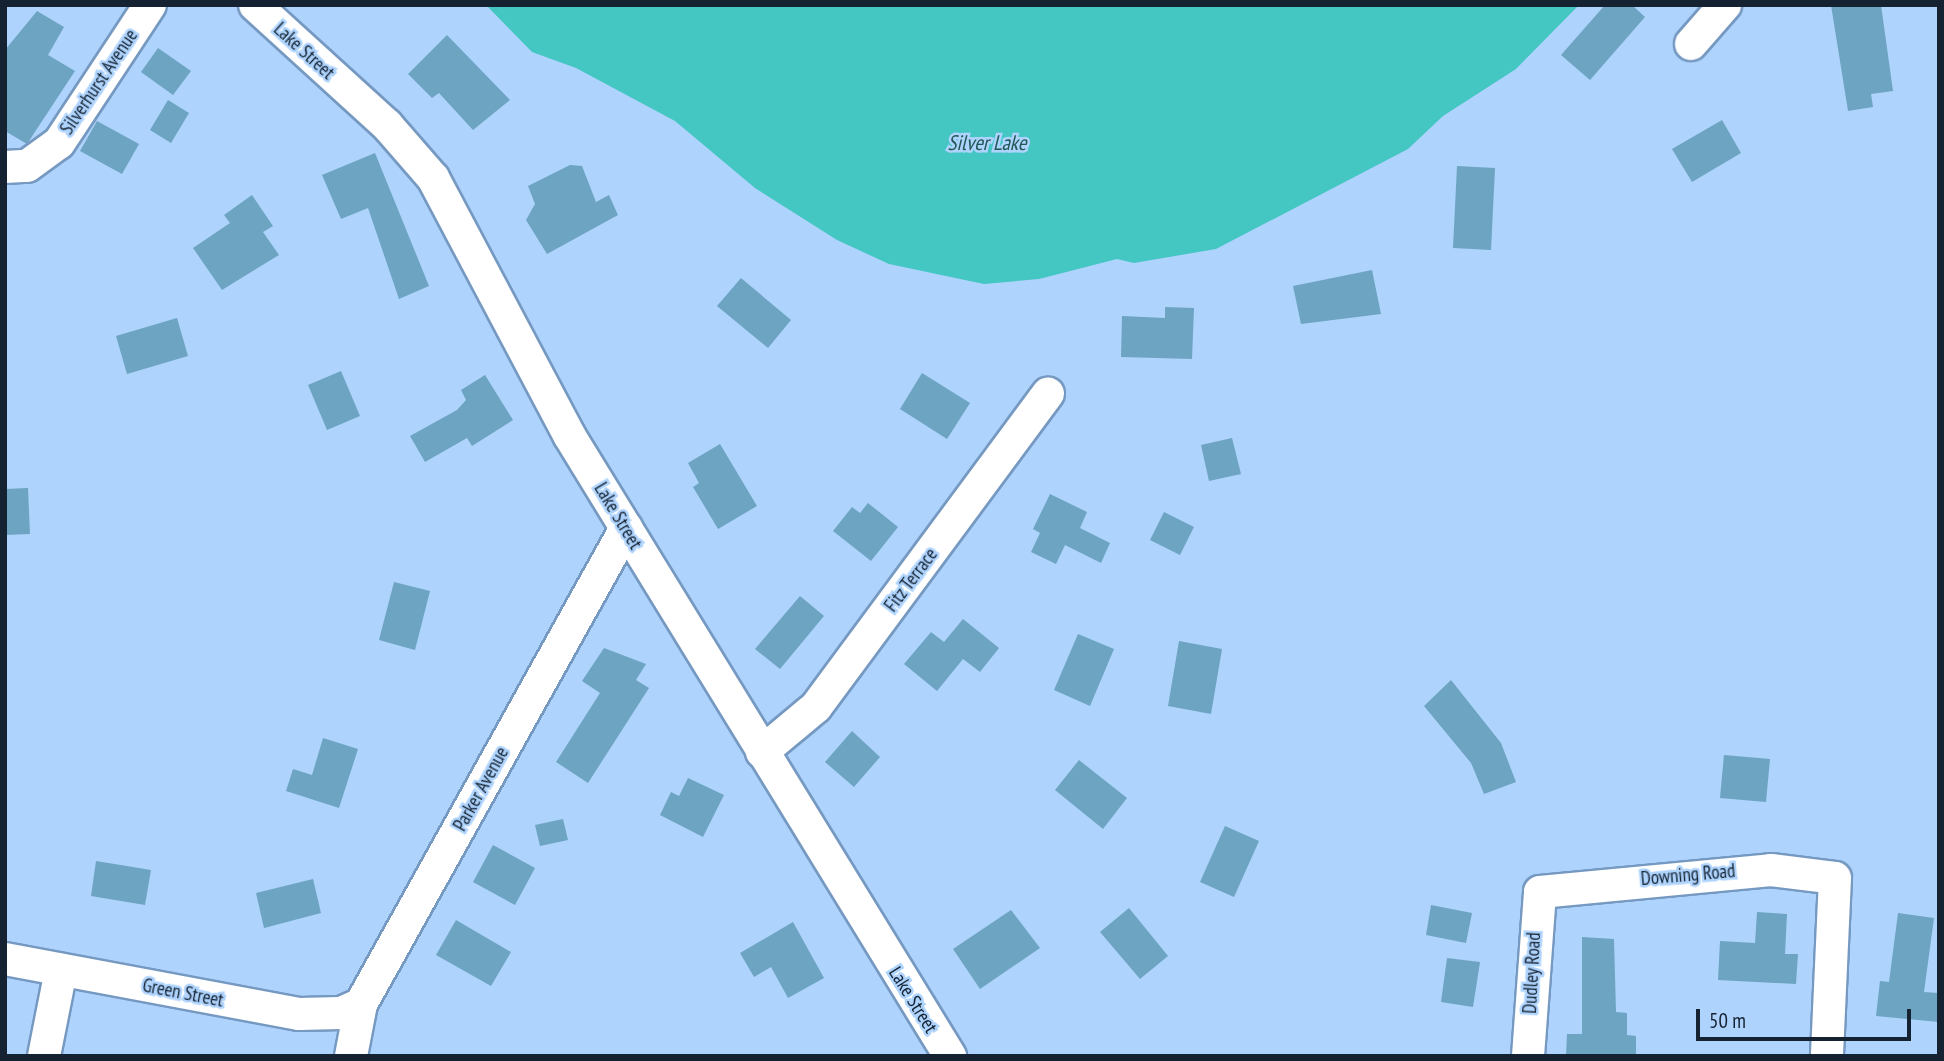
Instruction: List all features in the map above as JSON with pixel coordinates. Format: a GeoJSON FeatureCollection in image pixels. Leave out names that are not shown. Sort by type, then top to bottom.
{"type":"FeatureCollection","features":[{"type":"Feature","properties":{"kind":"street","name":"Silverhurst Avenue"},"geometry":{"type":"LineString","coordinates":[[5,167],[27,166],[59,143],[150,5]]}},
{"type":"Feature","properties":{"kind":"street","name":"Lake Street"},"geometry":{"type":"LineString","coordinates":[[255,5],[387,124],[433,178],[550,402],[950,1056]]}},
{"type":"Feature","properties":{"kind":"street"},"geometry":{"type":"LineString","coordinates":[[1691,44],[1725,5]]}},
{"type":"Feature","properties":{"kind":"street","name":"Fitz Terrace"},"geometry":{"type":"LineString","coordinates":[[762,752],[816,707],[1048,394]]}},
{"type":"Feature","properties":{"kind":"street","name":"Parker Avenue"},"geometry":{"type":"LineString","coordinates":[[351,1056],[361,1004],[626,528]]}},
{"type":"Feature","properties":{"kind":"street","name":"Downing Road"},"geometry":{"type":"LineString","coordinates":[[1540,892],[1738,870],[1835,878],[1828,1056]]}},
{"type":"Feature","properties":{"kind":"street","name":"Dudley Road"},"geometry":{"type":"LineString","coordinates":[[1528,1056],[1540,892]]}},
{"type":"Feature","properties":{"kind":"street","name":"Green Street"},"geometry":{"type":"LineString","coordinates":[[5,960],[299,1014],[341,1013],[361,1004]]}},
{"type":"Feature","properties":{"kind":"street"},"geometry":{"type":"LineString","coordinates":[[44,1056],[61,970]]}},
{"type":"Feature","properties":{"kind":"water","name":"Silver Lake"},"geometry":{"type":"Polygon","coordinates":[[[486,5],[1579,5],[1516,69],[1443,116],[1408,149],[1216,249],[1134,263],[1117,259],[1039,279],[984,284],[889,264],[837,240],[755,188],[675,121],[576,68],[532,52],[486,5]]]}},
{"type":"Feature","properties":{"kind":"building"},"geometry":{"type":"Polygon","coordinates":[[[1605,5],[1632,5],[1645,17],[1590,80],[1561,55],[1605,5]]]}},
{"type":"Feature","properties":{"kind":"building"},"geometry":{"type":"Polygon","coordinates":[[[1831,5],[1881,5],[1893,91],[1871,94],[1873,107],[1848,111],[1831,5]]]}},
{"type":"Feature","properties":{"kind":"building"},"geometry":{"type":"Polygon","coordinates":[[[37,11],[64,27],[48,55],[75,71],[27,144],[5,131],[5,50],[37,11]]]}},
{"type":"Feature","properties":{"kind":"building"},"geometry":{"type":"Polygon","coordinates":[[[447,35],[510,100],[473,130],[439,93],[432,98],[408,74],[447,35]]]}},
{"type":"Feature","properties":{"kind":"building"},"geometry":{"type":"Polygon","coordinates":[[[158,48],[191,71],[173,95],[141,72],[158,48]]]}},
{"type":"Feature","properties":{"kind":"building"},"geometry":{"type":"Polygon","coordinates":[[[168,100],[189,113],[171,143],[150,130],[168,100]]]}},
{"type":"Feature","properties":{"kind":"building"},"geometry":{"type":"Polygon","coordinates":[[[1722,120],[1741,153],[1692,182],[1672,149],[1722,120]]]}},
{"type":"Feature","properties":{"kind":"building"},"geometry":{"type":"Polygon","coordinates":[[[97,121],[139,144],[122,174],[80,151],[97,121]]]}},
{"type":"Feature","properties":{"kind":"building"},"geometry":{"type":"Polygon","coordinates":[[[375,153],[429,286],[399,299],[368,208],[341,219],[322,175],[375,153]]]}},
{"type":"Feature","properties":{"kind":"building"},"geometry":{"type":"Polygon","coordinates":[[[570,165],[582,166],[596,202],[609,195],[618,215],[547,254],[526,220],[535,204],[528,186],[570,165]]]}},
{"type":"Feature","properties":{"kind":"building"},"geometry":{"type":"Polygon","coordinates":[[[1457,166],[1495,168],[1491,250],[1453,248],[1457,166]]]}},
{"type":"Feature","properties":{"kind":"building"},"geometry":{"type":"Polygon","coordinates":[[[252,195],[273,226],[263,232],[279,255],[222,290],[193,248],[230,223],[224,215],[252,195]]]}},
{"type":"Feature","properties":{"kind":"building"},"geometry":{"type":"Polygon","coordinates":[[[1372,270],[1381,314],[1301,324],[1293,286],[1372,270]]]}},
{"type":"Feature","properties":{"kind":"building"},"geometry":{"type":"Polygon","coordinates":[[[741,278],[791,320],[768,348],[717,306],[741,278]]]}},
{"type":"Feature","properties":{"kind":"building"},"geometry":{"type":"Polygon","coordinates":[[[1165,307],[1194,308],[1192,359],[1121,357],[1122,316],[1165,318],[1165,307]]]}},
{"type":"Feature","properties":{"kind":"building"},"geometry":{"type":"Polygon","coordinates":[[[177,318],[188,356],[127,374],[116,336],[177,318]]]}},
{"type":"Feature","properties":{"kind":"building"},"geometry":{"type":"Polygon","coordinates":[[[341,371],[360,416],[327,430],[308,385],[341,371]]]}},
{"type":"Feature","properties":{"kind":"building"},"geometry":{"type":"Polygon","coordinates":[[[922,373],[970,403],[947,439],[900,409],[922,373]]]}},
{"type":"Feature","properties":{"kind":"building"},"geometry":{"type":"Polygon","coordinates":[[[485,375],[513,420],[472,446],[467,438],[425,462],[410,436],[457,410],[466,400],[461,390],[485,375]]]}},
{"type":"Feature","properties":{"kind":"building"},"geometry":{"type":"Polygon","coordinates":[[[1232,438],[1241,474],[1209,481],[1201,445],[1232,438]]]}},
{"type":"Feature","properties":{"kind":"building"},"geometry":{"type":"Polygon","coordinates":[[[720,444],[757,506],[718,529],[693,487],[699,483],[688,463],[720,444]]]}},
{"type":"Feature","properties":{"kind":"building"},"geometry":{"type":"Polygon","coordinates":[[[28,488],[30,534],[5,535],[5,489],[28,488]]]}},
{"type":"Feature","properties":{"kind":"building"},"geometry":{"type":"Polygon","coordinates":[[[1050,494],[1087,512],[1080,528],[1110,543],[1101,563],[1065,545],[1056,564],[1031,552],[1040,533],[1033,529],[1050,494]]]}},
{"type":"Feature","properties":{"kind":"building"},"geometry":{"type":"Polygon","coordinates":[[[868,503],[898,527],[871,561],[833,531],[852,507],[860,513],[868,503]]]}},
{"type":"Feature","properties":{"kind":"building"},"geometry":{"type":"Polygon","coordinates":[[[1164,512],[1194,527],[1180,555],[1150,540],[1164,512]]]}},
{"type":"Feature","properties":{"kind":"building"},"geometry":{"type":"Polygon","coordinates":[[[394,582],[430,591],[415,650],[379,640],[394,582]]]}},
{"type":"Feature","properties":{"kind":"building"},"geometry":{"type":"Polygon","coordinates":[[[800,596],[824,616],[780,669],[755,649],[800,596]]]}},
{"type":"Feature","properties":{"kind":"building"},"geometry":{"type":"Polygon","coordinates":[[[963,619],[999,648],[980,672],[963,659],[937,691],[904,664],[931,632],[944,642],[963,619]]]}},
{"type":"Feature","properties":{"kind":"building"},"geometry":{"type":"Polygon","coordinates":[[[1078,634],[1114,649],[1090,706],[1054,690],[1078,634]]]}},
{"type":"Feature","properties":{"kind":"building"},"geometry":{"type":"Polygon","coordinates":[[[1179,641],[1222,649],[1211,714],[1168,706],[1179,641]]]}},
{"type":"Feature","properties":{"kind":"building"},"geometry":{"type":"Polygon","coordinates":[[[604,648],[646,664],[636,680],[649,688],[588,783],[556,762],[600,693],[582,681],[604,648]]]}},
{"type":"Feature","properties":{"kind":"building"},"geometry":{"type":"Polygon","coordinates":[[[1451,680],[1501,743],[1516,782],[1484,794],[1471,763],[1424,706],[1451,680]]]}},
{"type":"Feature","properties":{"kind":"building"},"geometry":{"type":"Polygon","coordinates":[[[852,731],[880,757],[854,787],[825,762],[852,731]]]}},
{"type":"Feature","properties":{"kind":"building"},"geometry":{"type":"Polygon","coordinates":[[[323,738],[358,749],[339,808],[286,791],[293,769],[312,775],[323,738]]]}},
{"type":"Feature","properties":{"kind":"building"},"geometry":{"type":"Polygon","coordinates":[[[1724,755],[1770,759],[1766,802],[1720,798],[1724,755]]]}},
{"type":"Feature","properties":{"kind":"building"},"geometry":{"type":"Polygon","coordinates":[[[1079,760],[1127,798],[1103,829],[1055,790],[1079,760]]]}},
{"type":"Feature","properties":{"kind":"building"},"geometry":{"type":"Polygon","coordinates":[[[688,778],[724,795],[703,837],[660,815],[671,792],[679,796],[688,778]]]}},
{"type":"Feature","properties":{"kind":"building"},"geometry":{"type":"Polygon","coordinates":[[[563,819],[568,840],[540,846],[535,825],[563,819]]]}},
{"type":"Feature","properties":{"kind":"building"},"geometry":{"type":"Polygon","coordinates":[[[1225,826],[1259,841],[1234,897],[1200,882],[1225,826]]]}},
{"type":"Feature","properties":{"kind":"building"},"geometry":{"type":"Polygon","coordinates":[[[493,845],[535,868],[515,905],[473,882],[493,845]]]}},
{"type":"Feature","properties":{"kind":"building"},"geometry":{"type":"Polygon","coordinates":[[[96,861],[151,870],[145,905],[91,896],[96,861]]]}},
{"type":"Feature","properties":{"kind":"building"},"geometry":{"type":"Polygon","coordinates":[[[313,879],[321,913],[264,928],[256,893],[313,879]]]}},
{"type":"Feature","properties":{"kind":"building"},"geometry":{"type":"Polygon","coordinates":[[[1431,905],[1472,913],[1466,943],[1426,935],[1431,905]]]}},
{"type":"Feature","properties":{"kind":"building"},"geometry":{"type":"Polygon","coordinates":[[[1129,908],[1168,956],[1140,979],[1100,932],[1129,908]]]}},
{"type":"Feature","properties":{"kind":"building"},"geometry":{"type":"Polygon","coordinates":[[[1011,910],[1040,948],[980,989],[953,949],[1011,910]]]}},
{"type":"Feature","properties":{"kind":"building"},"geometry":{"type":"Polygon","coordinates":[[[1757,912],[1787,914],[1785,954],[1798,954],[1796,984],[1718,980],[1720,941],[1755,943],[1757,912]]]}},
{"type":"Feature","properties":{"kind":"building"},"geometry":{"type":"Polygon","coordinates":[[[1898,913],[1934,918],[1924,992],[1939,993],[1939,1022],[1876,1016],[1880,981],[1889,982],[1898,913]]]}},
{"type":"Feature","properties":{"kind":"building"},"geometry":{"type":"Polygon","coordinates":[[[456,920],[511,952],[491,986],[436,955],[456,920]]]}},
{"type":"Feature","properties":{"kind":"building"},"geometry":{"type":"Polygon","coordinates":[[[793,922],[824,978],[788,998],[771,967],[754,977],[740,953],[793,922]]]}},
{"type":"Feature","properties":{"kind":"building"},"geometry":{"type":"Polygon","coordinates":[[[1582,937],[1614,939],[1616,1012],[1627,1013],[1627,1035],[1636,1036],[1636,1056],[1566,1056],[1567,1034],[1582,1034],[1582,937]]]}},
{"type":"Feature","properties":{"kind":"building"},"geometry":{"type":"Polygon","coordinates":[[[1447,958],[1480,962],[1473,1007],[1441,1002],[1447,958]]]}}]}
